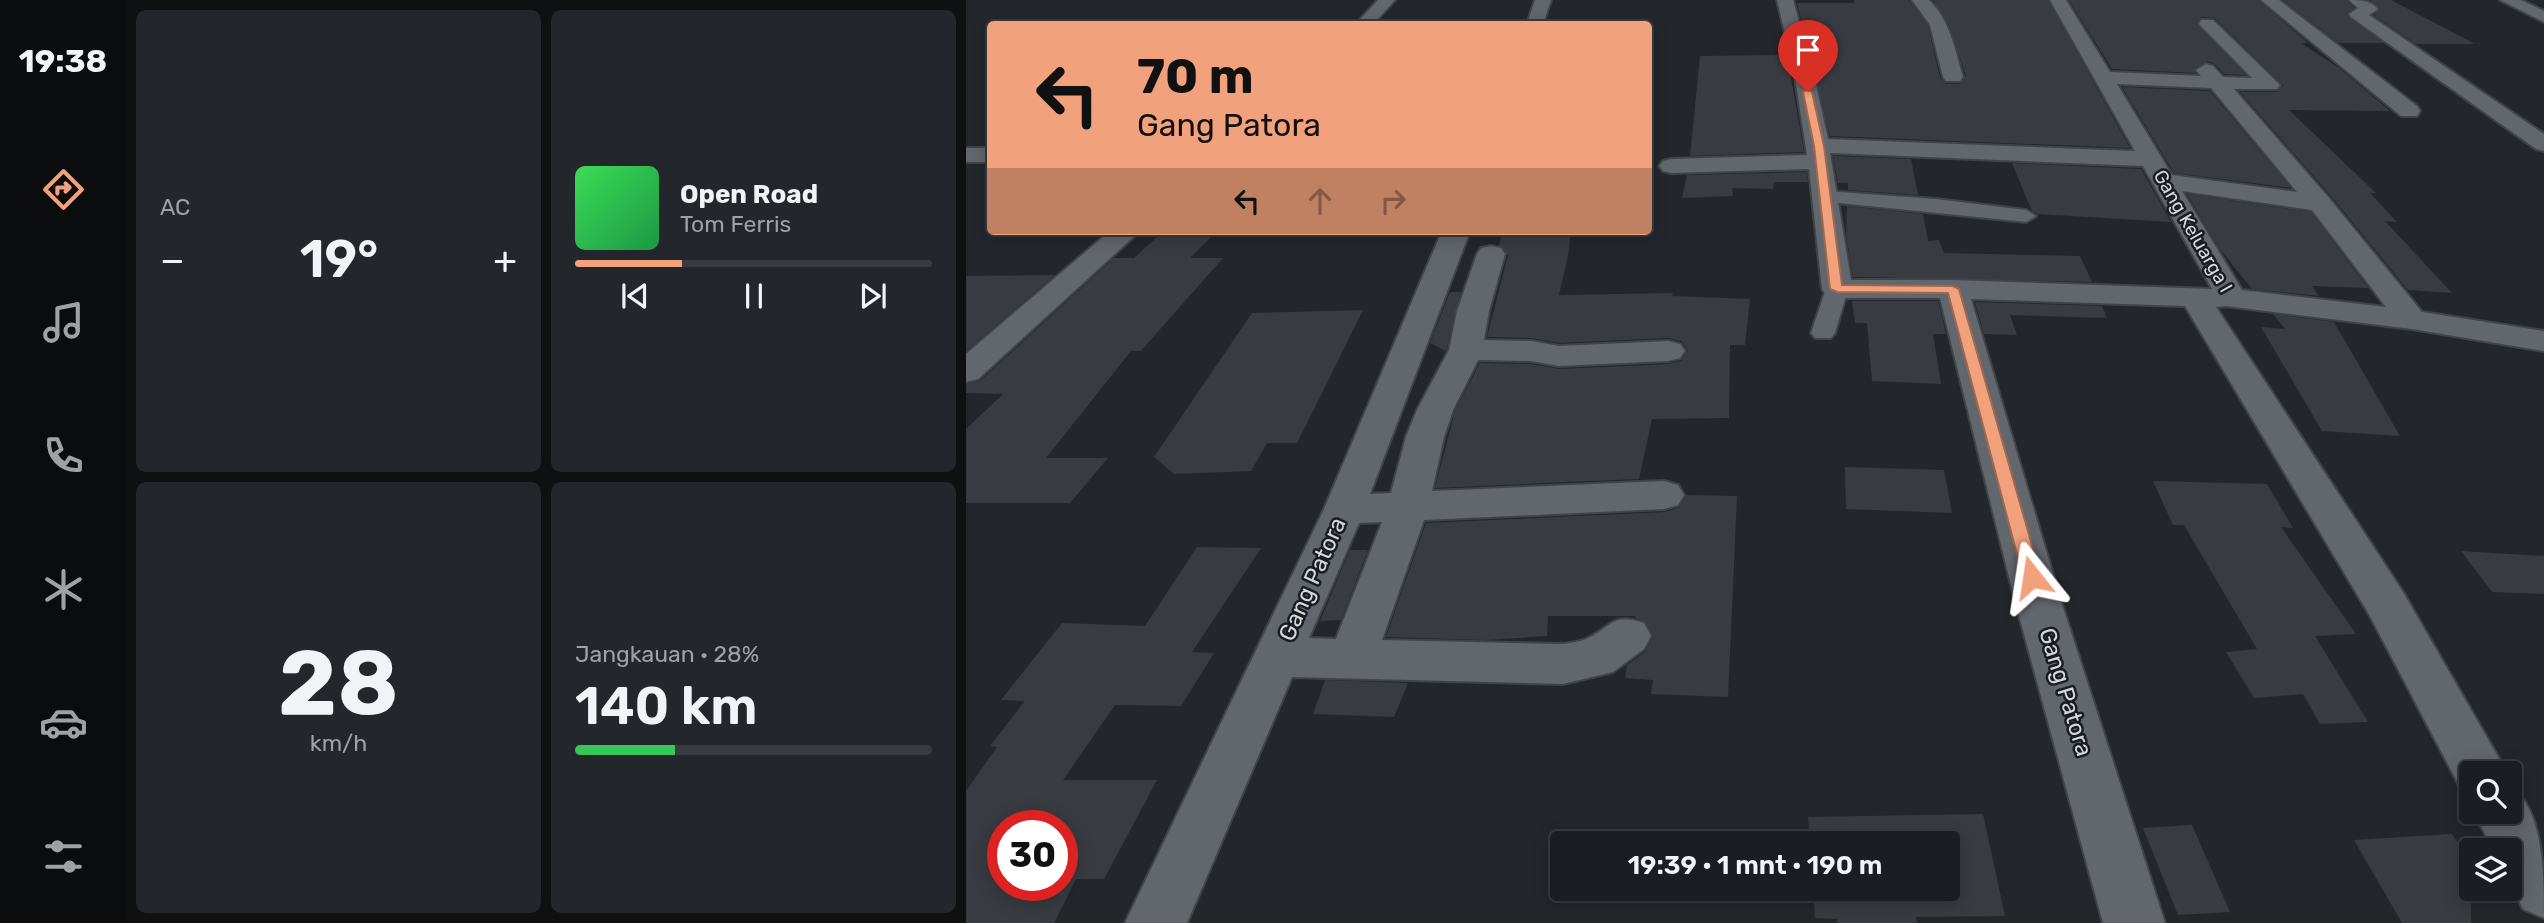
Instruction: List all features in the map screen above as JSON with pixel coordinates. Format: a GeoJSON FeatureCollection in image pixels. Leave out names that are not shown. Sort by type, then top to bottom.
{"type":"FeatureCollection","features":[{"type":"Feature","properties":{"kind":"street"},"geometry":{"type":"LineString","coordinates":[[1367,21],[1388,0]]}},
{"type":"Feature","properties":{"kind":"street"},"geometry":{"type":"LineString","coordinates":[[1536,21],[1543,0]]}},
{"type":"Feature","properties":{"kind":"street"},"geometry":{"type":"LineString","coordinates":[[1785,0],[1796,37],[1822,168],[1837,289],[1953,289],[2213,297],[2474,761]]}},
{"type":"Feature","properties":{"kind":"street"},"geometry":{"type":"LineString","coordinates":[[1920,0],[1929,7],[1938,21],[1953,77]]}},
{"type":"Feature","properties":{"kind":"street","name":"Gang Keluarga I"},"geometry":{"type":"LineString","coordinates":[[2058,0],[2157,170],[2213,297],[2412,320],[2544,341]]}},
{"type":"Feature","properties":{"kind":"street"},"geometry":{"type":"LineString","coordinates":[[2269,0],[2409,111]]}},
{"type":"Feature","properties":{"kind":"street"},"geometry":{"type":"LineString","coordinates":[[2357,0],[2370,9],[2357,14],[2544,144]]}},
{"type":"Feature","properties":{"kind":"street"},"geometry":{"type":"LineString","coordinates":[[2508,0],[2544,17]]}},
{"type":"Feature","properties":{"kind":"street"},"geometry":{"type":"LineString","coordinates":[[2105,78],[2212,77],[2270,85],[2207,24]]}},
{"type":"Feature","properties":{"kind":"street"},"geometry":{"type":"LineString","coordinates":[[2212,77],[2320,203],[2412,320]]}},
{"type":"Feature","properties":{"kind":"street"},"geometry":{"type":"LineString","coordinates":[[966,155],[987,155]]}},
{"type":"Feature","properties":{"kind":"street"},"geometry":{"type":"LineString","coordinates":[[1671,166],[2157,170],[2320,203]]}},
{"type":"Feature","properties":{"kind":"street"},"geometry":{"type":"LineString","coordinates":[[966,372],[1121,235]]}},
{"type":"Feature","properties":{"kind":"street"},"geometry":{"type":"LineString","coordinates":[[1352,658],[1408,506],[1425,437],[1435,410],[1462,358],[1473,311],[1474,243]]}},
{"type":"Feature","properties":{"kind":"street","name":"Gang Patora"},"geometry":{"type":"LineString","coordinates":[[1156,923],[1344,509],[1423,314],[1474,243]]}},
{"type":"Feature","properties":{"kind":"street","name":"Gang Patora"},"geometry":{"type":"LineString","coordinates":[[1953,289],[2042,614],[2134,923]]}},
{"type":"Feature","properties":{"kind":"street"},"geometry":{"type":"LineString","coordinates":[[1423,314],[1473,311]]}},
{"type":"Feature","properties":{"kind":"street"},"geometry":{"type":"LineString","coordinates":[[1401,368],[1531,351],[1559,356],[1668,351]]}},
{"type":"Feature","properties":{"kind":"street"},"geometry":{"type":"LineString","coordinates":[[1344,509],[1664,495]]}},
{"type":"Feature","properties":{"kind":"street"},"geometry":{"type":"LineString","coordinates":[[1277,657],[1563,664],[1596,658],[1627,636]]}},
{"type":"Feature","properties":{"kind":"street"},"geometry":{"type":"LineString","coordinates":[[2509,824],[2544,888]]}},
{"type":"Feature","properties":{"kind":"lane"},"geometry":{"type":"LineString","coordinates":[[1822,168],[1936,205],[2026,216]]}},
{"type":"Feature","properties":{"kind":"lane"},"geometry":{"type":"LineString","coordinates":[[1823,333],[1837,289]]}},
{"type":"Feature","properties":{"kind":"building"},"geometry":{"type":"Polygon","coordinates":[[[1854,0],[1909,0],[1928,26],[1940,78],[1946,84],[1960,84],[1966,76],[1949,25],[1933,0],[2048,0],[2130,148],[1830,136],[1797,3],[1854,3],[1854,0]]]}},
{"type":"Feature","properties":{"kind":"building"},"geometry":{"type":"Polygon","coordinates":[[[2069,0],[2258,0],[2308,43],[2301,43],[2339,68],[2390,111],[2289,110],[2376,193],[2370,193],[2397,222],[2385,221],[2452,293],[2408,290],[2331,196],[2240,92],[2277,92],[2283,85],[2215,18],[2201,17],[2196,24],[2246,75],[2224,74],[2215,64],[2207,61],[2195,68],[2195,73],[2112,69],[2069,0]]]}},
{"type":"Feature","properties":{"kind":"building"},"geometry":{"type":"Polygon","coordinates":[[[2283,0],[2346,0],[2354,8],[2346,13],[2349,18],[2384,43],[2339,43],[2283,0]]]}},
{"type":"Feature","properties":{"kind":"building"},"geometry":{"type":"Polygon","coordinates":[[[2370,0],[2391,0],[2475,44],[2416,44],[2374,15],[2381,9],[2370,0]]]}},
{"type":"Feature","properties":{"kind":"building"},"geometry":{"type":"Polygon","coordinates":[[[1787,55],[1804,152],[1690,156],[1700,56],[1787,55]]]}},
{"type":"Feature","properties":{"kind":"building"},"geometry":{"type":"Polygon","coordinates":[[[2122,87],[2210,91],[2291,188],[2174,173],[2122,87]]]}},
{"type":"Feature","properties":{"kind":"building"},"geometry":{"type":"Polygon","coordinates":[[[1833,156],[1911,159],[1918,195],[1848,190],[1848,183],[1838,183],[1833,156]]]}},
{"type":"Feature","properties":{"kind":"building"},"geometry":{"type":"Polygon","coordinates":[[[2012,163],[2141,169],[2171,222],[2038,214],[2032,211],[2012,163]]]}},
{"type":"Feature","properties":{"kind":"building"},"geometry":{"type":"Polygon","coordinates":[[[1807,172],[1808,182],[1774,182],[1773,189],[1732,188],[1733,196],[1682,198],[1687,175],[1807,172]]]}},
{"type":"Feature","properties":{"kind":"building"},"geometry":{"type":"Polygon","coordinates":[[[2187,194],[2311,212],[2368,288],[2312,286],[2319,296],[2252,289],[2219,248],[2187,194]]]}},
{"type":"Feature","properties":{"kind":"building"},"geometry":{"type":"Polygon","coordinates":[[[1847,206],[1923,214],[1928,241],[1939,240],[1944,253],[2080,256],[2092,282],[1853,277],[1846,235],[1847,206]]]}},
{"type":"Feature","properties":{"kind":"building"},"geometry":{"type":"Polygon","coordinates":[[[1502,235],[1571,235],[1559,295],[1673,293],[1672,296],[1750,299],[1745,345],[1730,345],[1729,418],[1652,419],[1639,479],[1435,488],[1455,411],[1480,363],[1531,364],[1559,369],[1668,364],[1681,361],[1688,351],[1681,341],[1668,338],[1559,343],[1531,338],[1487,337],[1508,255],[1499,245],[1502,235]]]}},
{"type":"Feature","properties":{"kind":"building"},"geometry":{"type":"Polygon","coordinates":[[[1158,236],[1212,236],[1190,258],[1223,258],[1141,351],[1131,351],[1046,458],[1108,458],[1070,503],[966,503],[966,429],[1003,394],[966,393],[966,384],[980,381],[1114,258],[1134,258],[1158,236]]]}},
{"type":"Feature","properties":{"kind":"building"},"geometry":{"type":"Polygon","coordinates":[[[1055,275],[966,351],[966,276],[1055,275]]]}},
{"type":"Feature","properties":{"kind":"building"},"geometry":{"type":"Polygon","coordinates":[[[1450,292],[1461,292],[1446,351],[1430,343],[1450,292]]]}},
{"type":"Feature","properties":{"kind":"building"},"geometry":{"type":"Polygon","coordinates":[[[1852,301],[1938,301],[1946,334],[1933,334],[1941,384],[1872,381],[1867,323],[1855,323],[1852,301]]]}},
{"type":"Feature","properties":{"kind":"building"},"geometry":{"type":"Polygon","coordinates":[[[1975,302],[2102,306],[2107,318],[2010,315],[2017,335],[1984,334],[1975,302]]]}},
{"type":"Feature","properties":{"kind":"building"},"geometry":{"type":"Polygon","coordinates":[[[1363,310],[1297,443],[1267,443],[1251,471],[1174,474],[1154,457],[1252,313],[1363,310]]]}},
{"type":"Feature","properties":{"kind":"building"},"geometry":{"type":"Polygon","coordinates":[[[2273,314],[2334,322],[2400,436],[2322,431],[2261,327],[2285,329],[2273,314]]]}},
{"type":"Feature","properties":{"kind":"building"},"geometry":{"type":"Polygon","coordinates":[[[1845,467],[1944,470],[1952,513],[1846,509],[1845,467]]]}},
{"type":"Feature","properties":{"kind":"building"},"geometry":{"type":"Polygon","coordinates":[[[2153,481],[2267,484],[2293,528],[2281,527],[2356,634],[2315,636],[2368,722],[2320,724],[2303,694],[2254,698],[2226,652],[2257,649],[2184,525],[2173,525],[2153,481]]]}},
{"type":"Feature","properties":{"kind":"building"},"geometry":{"type":"Polygon","coordinates":[[[1686,495],[1737,496],[1728,697],[1651,694],[1653,680],[1625,678],[1627,665],[1646,651],[1653,637],[1646,622],[1635,618],[1636,616],[1548,616],[1547,636],[1487,640],[1386,637],[1426,523],[1664,512],[1679,508],[1686,495]]]}},
{"type":"Feature","properties":{"kind":"building"},"geometry":{"type":"Polygon","coordinates":[[[1197,547],[1261,548],[1192,652],[1214,653],[1181,706],[1115,705],[1063,780],[1157,780],[1104,879],[1078,879],[1078,810],[987,810],[987,901],[1065,901],[1054,923],[966,923],[966,791],[997,747],[990,746],[1025,701],[1001,700],[1062,623],[1145,626],[1197,547]]]}},
{"type":"Feature","properties":{"kind":"building"},"geometry":{"type":"Polygon","coordinates":[[[1350,550],[1368,550],[1341,620],[1320,621],[1350,550]]]}},
{"type":"Feature","properties":{"kind":"building"},"geometry":{"type":"Polygon","coordinates":[[[2461,551],[2544,556],[2544,594],[2492,592],[2461,551]]]}},
{"type":"Feature","properties":{"kind":"building"},"geometry":{"type":"Polygon","coordinates":[[[1325,680],[1408,683],[1394,717],[1313,714],[1325,680]]]}},
{"type":"Feature","properties":{"kind":"building"},"geometry":{"type":"Polygon","coordinates":[[[1983,814],[2005,916],[1916,917],[1917,923],[1837,923],[1837,919],[1815,918],[1814,901],[1960,901],[1960,831],[1809,831],[1808,817],[1983,814]]]}},
{"type":"Feature","properties":{"kind":"building"},"geometry":{"type":"Polygon","coordinates":[[[2192,825],[2230,912],[2178,915],[2143,828],[2192,825]]]}},
{"type":"Feature","properties":{"kind":"building"},"geometry":{"type":"Polygon","coordinates":[[[2452,834],[2459,844],[2459,901],[2471,901],[2471,923],[2402,923],[2354,840],[2452,834]]]}},
{"type":"Feature","properties":{"kind":"route"},"geometry":{"type":"LineString","coordinates":[[1808,92],[1819,146],[1837,289],[1953,289],[2032,577]]}}]}
